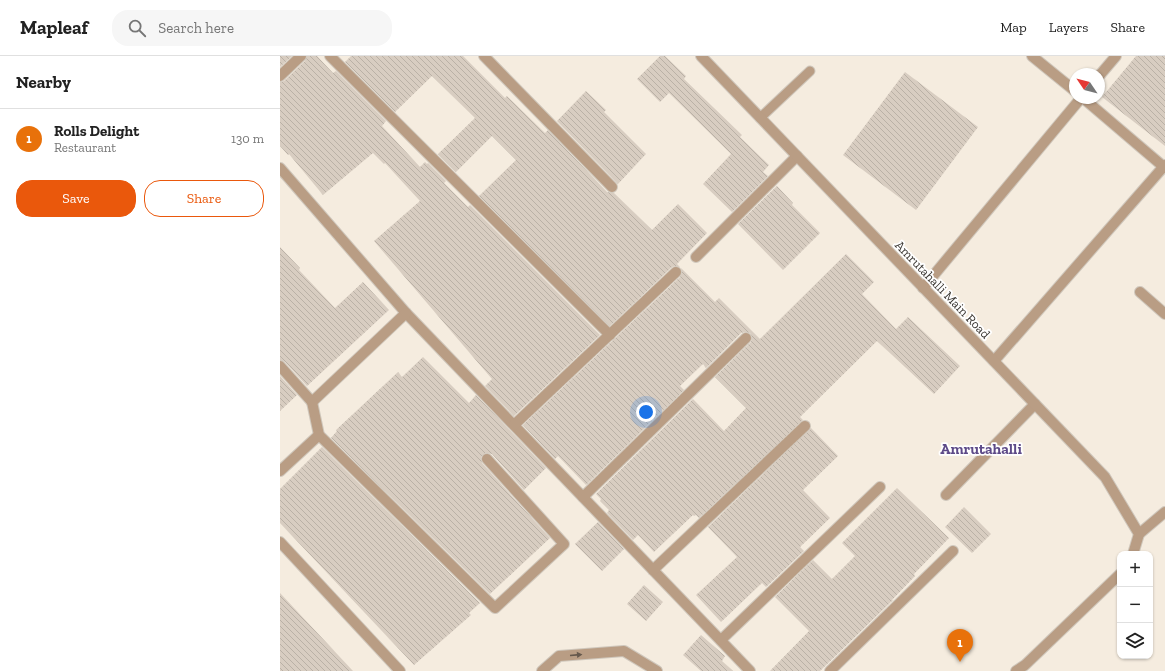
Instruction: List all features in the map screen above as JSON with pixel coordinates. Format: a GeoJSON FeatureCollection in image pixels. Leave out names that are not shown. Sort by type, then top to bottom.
{"type":"FeatureCollection","features":[{"type":"Feature","properties":{"kind":"street"},"geometry":{"type":"LineString","coordinates":[[280,76],[301,56]]}},
{"type":"Feature","properties":{"kind":"street"},"geometry":{"type":"LineString","coordinates":[[330,56],[610,335]]}},
{"type":"Feature","properties":{"kind":"street"},"geometry":{"type":"LineString","coordinates":[[484,56],[612,187]]}},
{"type":"Feature","properties":{"kind":"street","name":"Amrutahalli Main Road"},"geometry":{"type":"LineString","coordinates":[[701,56],[1105,477],[1139,534]]}},
{"type":"Feature","properties":{"kind":"street"},"geometry":{"type":"LineString","coordinates":[[1032,56],[1069,86]]}},
{"type":"Feature","properties":{"kind":"street"},"geometry":{"type":"LineString","coordinates":[[1105,69],[1116,56]]}},
{"type":"Feature","properties":{"kind":"street"},"geometry":{"type":"LineString","coordinates":[[923,288],[1077,104]]}},
{"type":"Feature","properties":{"kind":"street"},"geometry":{"type":"LineString","coordinates":[[994,361],[1165,167],[1089,104]]}},
{"type":"Feature","properties":{"kind":"street"},"geometry":{"type":"LineString","coordinates":[[696,257],[797,156]]}},
{"type":"Feature","properties":{"kind":"street"},"geometry":{"type":"LineString","coordinates":[[281,170],[406,313],[750,671]]}},
{"type":"Feature","properties":{"kind":"street"},"geometry":{"type":"LineString","coordinates":[[514,425],[676,272]]}},
{"type":"Feature","properties":{"kind":"street"},"geometry":{"type":"LineString","coordinates":[[1140,292],[1164,311]]}},
{"type":"Feature","properties":{"kind":"street"},"geometry":{"type":"LineString","coordinates":[[312,402],[406,313]]}},
{"type":"Feature","properties":{"kind":"street"},"geometry":{"type":"LineString","coordinates":[[583,497],[746,338]]}},
{"type":"Feature","properties":{"kind":"street"},"geometry":{"type":"LineString","coordinates":[[280,366],[312,402],[319,435],[495,608],[564,544],[487,459]]}},
{"type":"Feature","properties":{"kind":"street"},"geometry":{"type":"LineString","coordinates":[[946,494],[1035,404]]}},
{"type":"Feature","properties":{"kind":"street"},"geometry":{"type":"LineString","coordinates":[[653,570],[805,426]]}},
{"type":"Feature","properties":{"kind":"street"},"geometry":{"type":"LineString","coordinates":[[280,471],[319,435]]}},
{"type":"Feature","properties":{"kind":"street"},"geometry":{"type":"LineString","coordinates":[[721,640],[880,487]]}},
{"type":"Feature","properties":{"kind":"street"},"geometry":{"type":"LineString","coordinates":[[1134,551],[1139,534],[1165,512]]}},
{"type":"Feature","properties":{"kind":"street"},"geometry":{"type":"LineString","coordinates":[[280,542],[400,671]]}},
{"type":"Feature","properties":{"kind":"street"},"geometry":{"type":"LineString","coordinates":[[830,671],[953,551]]}},
{"type":"Feature","properties":{"kind":"street"},"geometry":{"type":"LineString","coordinates":[[1023,669],[1117,577]]}},
{"type":"Feature","properties":{"kind":"street"},"geometry":{"type":"LineString","coordinates":[[542,671],[559,656],[624,651],[657,671]]}},
{"type":"Feature","properties":{"kind":"lane"},"geometry":{"type":"LineString","coordinates":[[760,118],[810,71]]}},
{"type":"Feature","properties":{"kind":"building"},"geometry":{"type":"Polygon","coordinates":[[[280,56],[292,56],[280,67],[280,56]]]}},
{"type":"Feature","properties":{"kind":"building"},"geometry":{"type":"Polygon","coordinates":[[[307,56],[317,56],[333,73],[336,71],[386,121],[382,126],[420,167],[425,162],[427,164],[428,163],[446,181],[444,183],[468,207],[470,205],[600,335],[514,416],[485,386],[492,379],[374,241],[420,201],[385,163],[384,164],[373,153],[323,195],[289,154],[288,155],[280,146],[280,82],[284,81],[305,61],[307,56]]]}},
{"type":"Feature","properties":{"kind":"building"},"geometry":{"type":"Polygon","coordinates":[[[351,56],[463,56],[505,98],[507,96],[545,133],[548,130],[607,192],[614,193],[652,230],[678,204],[707,233],[677,264],[680,267],[672,267],[610,326],[479,196],[516,160],[492,136],[456,172],[438,154],[475,118],[432,76],[395,112],[345,62],[351,56]]]}},
{"type":"Feature","properties":{"kind":"building"},"geometry":{"type":"Polygon","coordinates":[[[660,56],[665,56],[686,76],[684,79],[742,135],[740,137],[769,165],[763,172],[768,176],[732,212],[703,184],[731,154],[669,93],[660,102],[637,79],[660,56]]]}},
{"type":"Feature","properties":{"kind":"building"},"geometry":{"type":"Polygon","coordinates":[[[1136,56],[1165,56],[1165,146],[1105,99],[1105,93],[1136,56]]]}},
{"type":"Feature","properties":{"kind":"building"},"geometry":{"type":"Polygon","coordinates":[[[905,72],[978,127],[916,210],[843,155],[905,72]]]}},
{"type":"Feature","properties":{"kind":"building"},"geometry":{"type":"Polygon","coordinates":[[[586,91],[606,110],[604,112],[646,154],[618,184],[557,121],[586,91]]]}},
{"type":"Feature","properties":{"kind":"building"},"geometry":{"type":"Polygon","coordinates":[[[777,186],[793,203],[792,205],[820,233],[783,270],[738,224],[777,186]]]}},
{"type":"Feature","properties":{"kind":"building"},"geometry":{"type":"Polygon","coordinates":[[[280,247],[300,268],[299,270],[335,308],[363,282],[389,310],[307,386],[285,362],[280,360],[280,247]]]}},
{"type":"Feature","properties":{"kind":"building"},"geometry":{"type":"Polygon","coordinates":[[[846,254],[874,282],[862,294],[896,329],[908,317],[960,366],[934,394],[877,341],[800,417],[803,420],[699,518],[696,515],[693,515],[654,552],[638,535],[633,540],[607,513],[609,510],[600,501],[601,499],[596,494],[693,399],[724,431],[746,408],[715,377],[751,342],[752,337],[750,333],[741,333],[706,368],[703,364],[680,386],[684,390],[586,485],[558,456],[555,459],[523,425],[680,277],[682,273],[681,268],[715,302],[719,298],[760,339],[846,254]]]}},
{"type":"Feature","properties":{"kind":"building"},"geometry":{"type":"Polygon","coordinates":[[[423,357],[469,403],[476,395],[546,468],[524,490],[492,454],[486,453],[481,457],[482,463],[550,538],[490,594],[331,438],[337,431],[336,430],[398,372],[402,377],[423,357]]]}},
{"type":"Feature","properties":{"kind":"building"},"geometry":{"type":"Polygon","coordinates":[[[280,376],[297,395],[280,411],[280,376]]]}},
{"type":"Feature","properties":{"kind":"building"},"geometry":{"type":"Polygon","coordinates":[[[811,428],[838,456],[803,490],[830,518],[800,547],[804,551],[766,587],[762,583],[721,622],[696,595],[737,557],[708,527],[811,428]]]}},
{"type":"Feature","properties":{"kind":"building"},"geometry":{"type":"Polygon","coordinates":[[[322,447],[480,603],[469,613],[471,615],[414,665],[280,523],[280,489],[322,447]]]}},
{"type":"Feature","properties":{"kind":"building"},"geometry":{"type":"Polygon","coordinates":[[[897,488],[949,538],[914,574],[915,576],[893,600],[820,671],[770,671],[809,631],[775,597],[813,560],[832,579],[855,556],[842,543],[897,488]]]}},
{"type":"Feature","properties":{"kind":"building"},"geometry":{"type":"Polygon","coordinates":[[[964,507],[991,534],[972,553],[945,527],[964,507]]]}},
{"type":"Feature","properties":{"kind":"building"},"geometry":{"type":"Polygon","coordinates":[[[598,522],[624,549],[602,571],[575,544],[598,522]]]}},
{"type":"Feature","properties":{"kind":"building"},"geometry":{"type":"Polygon","coordinates":[[[644,585],[663,602],[646,621],[627,604],[644,585]]]}},
{"type":"Feature","properties":{"kind":"building"},"geometry":{"type":"Polygon","coordinates":[[[280,593],[353,671],[280,671],[280,593]]]}},
{"type":"Feature","properties":{"kind":"building"},"geometry":{"type":"Polygon","coordinates":[[[701,635],[725,656],[722,661],[733,671],[701,671],[683,655],[701,635]]]}},
{"type":"Feature","properties":{"kind":"place","name":"Rolls Delight"},"geometry":{"type":"Point","coordinates":[960,662]}},
{"type":"Feature","properties":{"kind":"district","name":"Amrutahalli"},"geometry":{"type":"Point","coordinates":[981,449]}}]}
